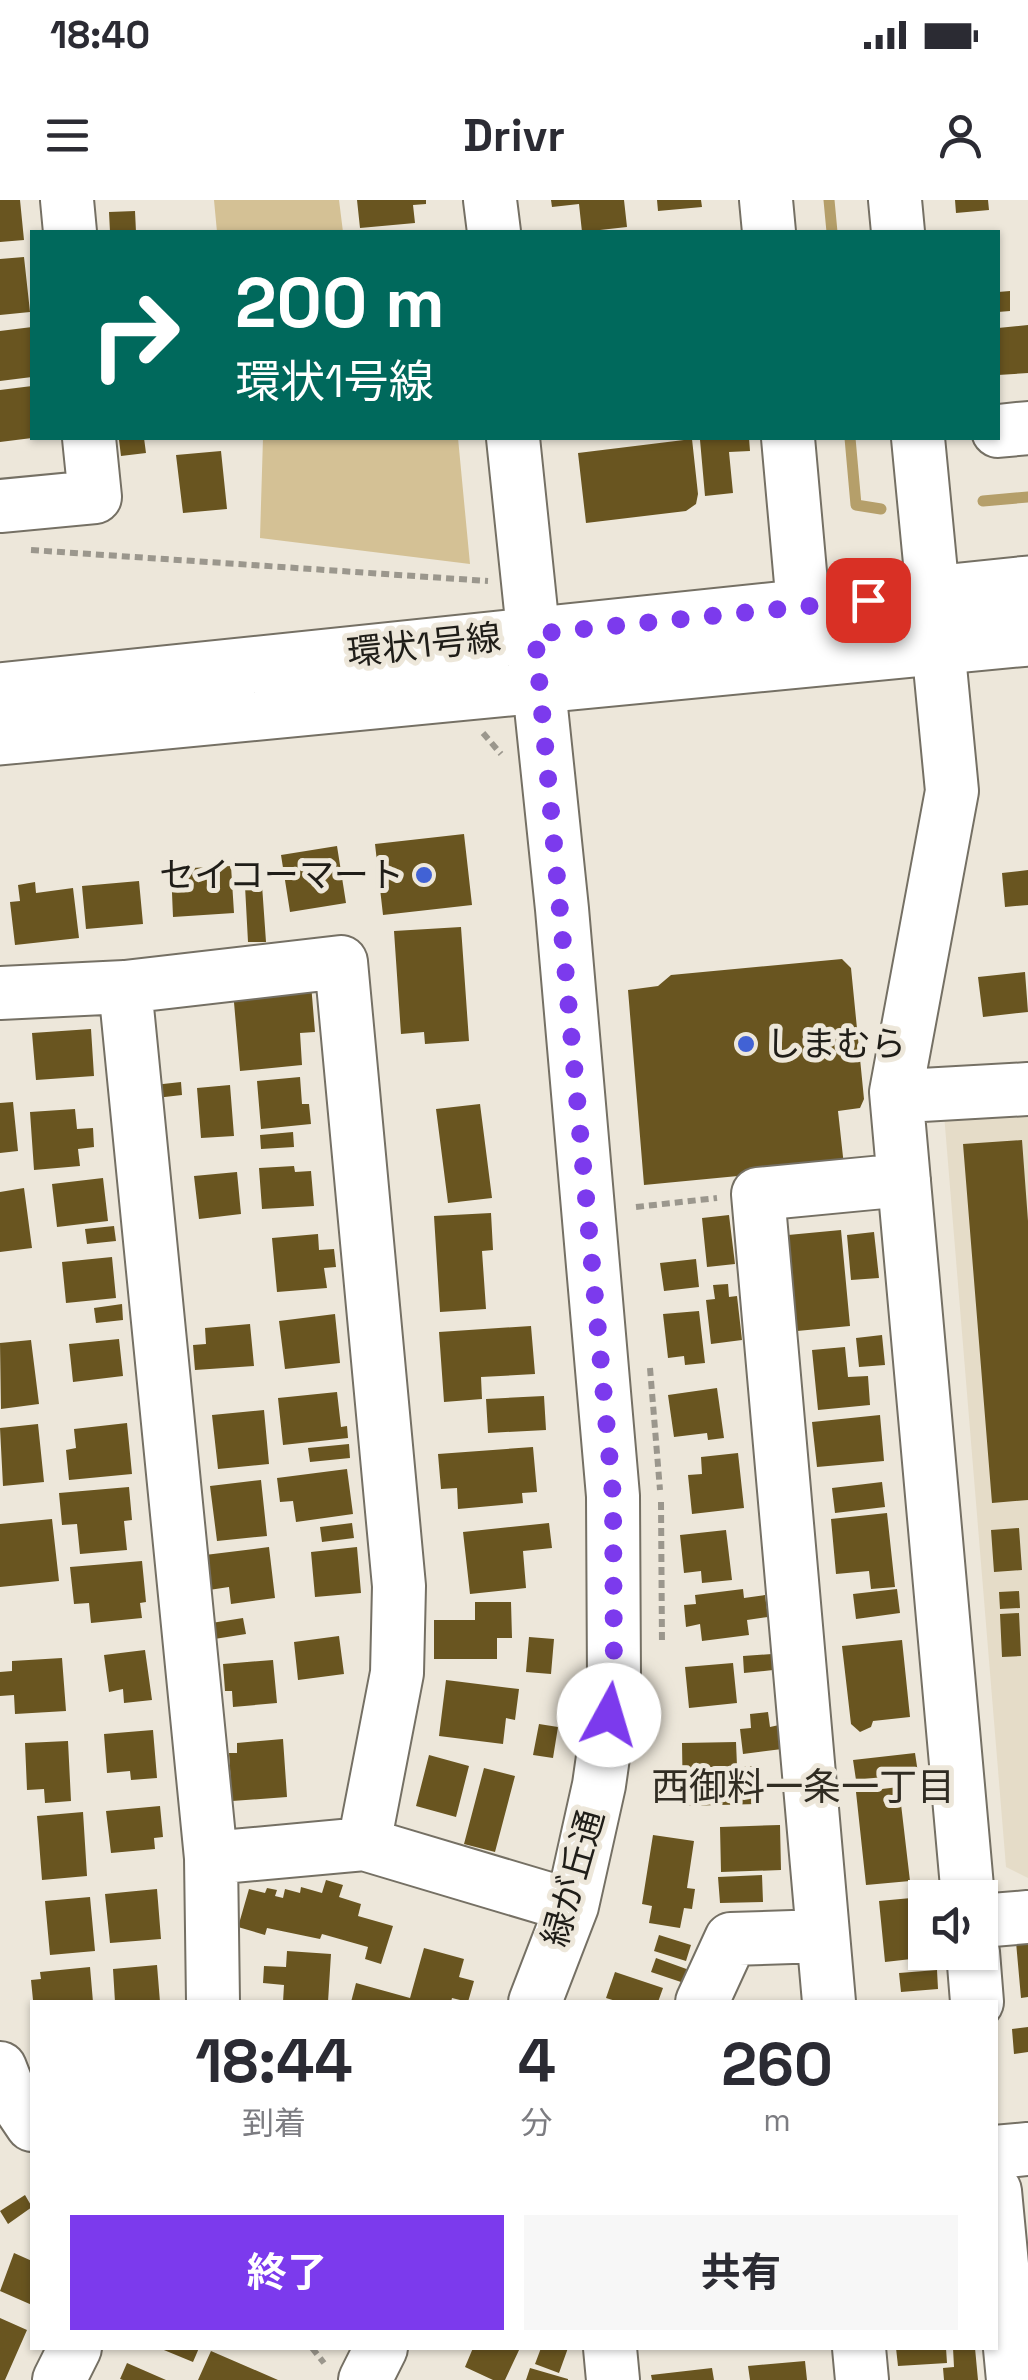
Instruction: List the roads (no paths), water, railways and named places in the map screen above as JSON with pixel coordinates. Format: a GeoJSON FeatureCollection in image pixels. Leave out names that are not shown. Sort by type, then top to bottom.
{"type":"FeatureCollection","features":[{"type":"Feature","properties":{"kind":"main road","name":"環状1号線"},"geometry":{"type":"LineString","coordinates":[[0,690],[537,659],[936,620],[1028,584]]}},
{"type":"Feature","properties":{"kind":"main road","name":"環状1号線"},"geometry":{"type":"LineString","coordinates":[[936,620],[1028,638]]}},
{"type":"Feature","properties":{"kind":"main road","name":"環状1号線"},"geometry":{"type":"LineString","coordinates":[[0,737],[537,659]]}},
{"type":"Feature","properties":{"kind":"street"},"geometry":{"type":"LineString","coordinates":[[66,200],[70,230]]}},
{"type":"Feature","properties":{"kind":"street"},"geometry":{"type":"LineString","coordinates":[[490,200],[494,230]]}},
{"type":"Feature","properties":{"kind":"street"},"geometry":{"type":"LineString","coordinates":[[766,200],[769,230]]}},
{"type":"Feature","properties":{"kind":"street"},"geometry":{"type":"LineString","coordinates":[[896,200],[898,230]]}},
{"type":"Feature","properties":{"kind":"street"},"geometry":{"type":"LineString","coordinates":[[1000,431],[1028,428]]}},
{"type":"Feature","properties":{"kind":"street"},"geometry":{"type":"LineString","coordinates":[[10,528],[95,498],[89,440]]}},
{"type":"Feature","properties":{"kind":"street","name":"緑が丘通"},"geometry":{"type":"LineString","coordinates":[[514,440],[613,1496],[614,1680],[599,1784],[572,1906],[536,2000]]}},
{"type":"Feature","properties":{"kind":"street"},"geometry":{"type":"LineString","coordinates":[[788,440],[806,633]]}},
{"type":"Feature","properties":{"kind":"street"},"geometry":{"type":"LineString","coordinates":[[924,440],[952,791],[896,1092],[966,1880]]}},
{"type":"Feature","properties":{"kind":"street"},"geometry":{"type":"LineString","coordinates":[[0,993],[124,987],[341,962],[399,1586],[397,1673],[364,1844]]}},
{"type":"Feature","properties":{"kind":"street"},"geometry":{"type":"LineString","coordinates":[[124,987],[210,1858],[213,2000]]}},
{"type":"Feature","properties":{"kind":"street"},"geometry":{"type":"LineString","coordinates":[[896,1092],[922,1095],[1028,1089]]}},
{"type":"Feature","properties":{"kind":"street"},"geometry":{"type":"LineString","coordinates":[[829,2000],[758,1194],[904,1180]]}},
{"type":"Feature","properties":{"kind":"street"},"geometry":{"type":"LineString","coordinates":[[210,1858],[364,1844],[572,1906]]}},
{"type":"Feature","properties":{"kind":"street"},"geometry":{"type":"LineString","coordinates":[[998,1920],[1028,1917]]}},
{"type":"Feature","properties":{"kind":"street"},"geometry":{"type":"LineString","coordinates":[[703,2000],[731,1939],[823,1936]]}},
{"type":"Feature","properties":{"kind":"street"},"geometry":{"type":"LineString","coordinates":[[974,1970],[977,2000]]}},
{"type":"Feature","properties":{"kind":"street"},"geometry":{"type":"LineString","coordinates":[[0,2068],[30,2122]]}},
{"type":"Feature","properties":{"kind":"street"},"geometry":{"type":"LineString","coordinates":[[998,2152],[1028,2150]]}},
{"type":"Feature","properties":{"kind":"street"},"geometry":{"type":"LineString","coordinates":[[998,2200],[1014,2246],[1018,2314],[1013,2380]]}},
{"type":"Feature","properties":{"kind":"street"},"geometry":{"type":"LineString","coordinates":[[59,2380],[74,2350]]}},
{"type":"Feature","properties":{"kind":"street"},"geometry":{"type":"LineString","coordinates":[[345,2372],[377,2350]]}},
{"type":"Feature","properties":{"kind":"street"},"geometry":{"type":"LineString","coordinates":[[610,2350],[613,2380]]}},
{"type":"Feature","properties":{"kind":"street"},"geometry":{"type":"LineString","coordinates":[[860,2350],[862,2380]]}},
{"type":"Feature","properties":{"kind":"waterway"},"geometry":{"type":"LineString","coordinates":[[829,200],[832,230]]}},
{"type":"Feature","properties":{"kind":"waterway"},"geometry":{"type":"LineString","coordinates":[[850,440],[856,505],[881,509]]}},
{"type":"Feature","properties":{"kind":"waterway"},"geometry":{"type":"LineString","coordinates":[[983,501],[1028,497]]}},
{"type":"Feature","properties":{"kind":"place","name":"セイコーマート"},"geometry":{"type":"Point","coordinates":[424,875]}},
{"type":"Feature","properties":{"kind":"place","name":"しまむら"},"geometry":{"type":"Point","coordinates":[746,1044]}},
{"type":"Feature","properties":{"kind":"district","name":"西御料一条一丁目"},"geometry":{"type":"Point","coordinates":[803,1787]}}]}
